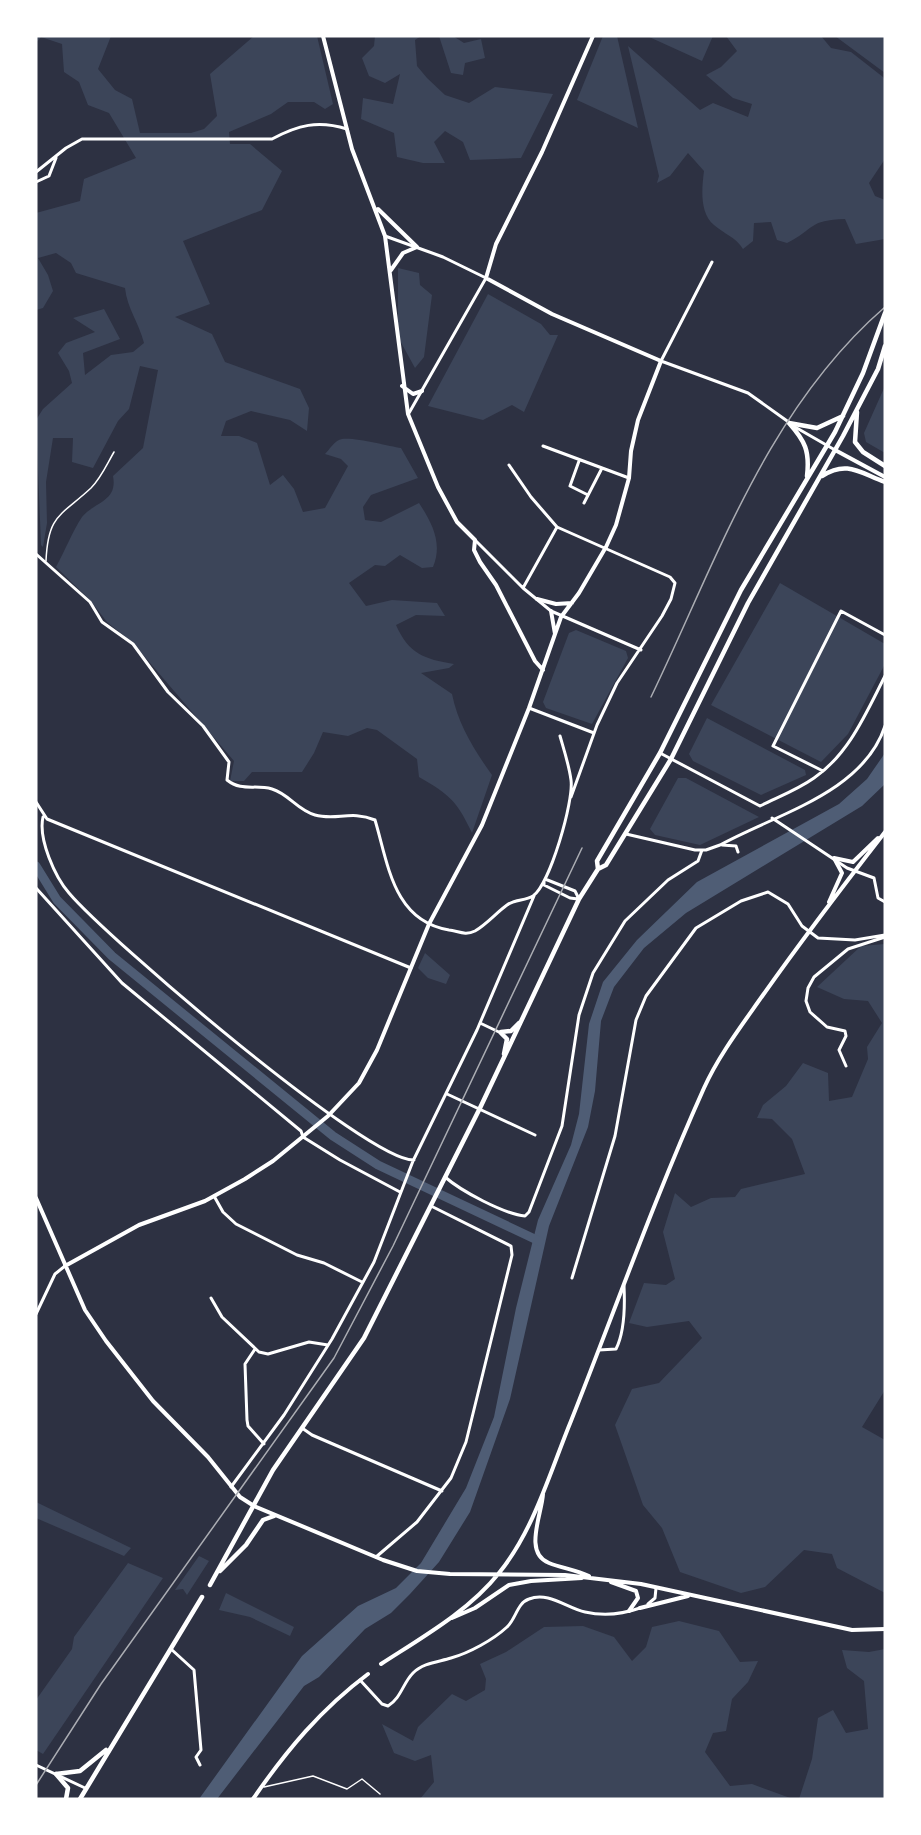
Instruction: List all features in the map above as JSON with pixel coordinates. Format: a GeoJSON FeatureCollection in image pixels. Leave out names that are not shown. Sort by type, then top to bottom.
{"type":"FeatureCollection","features":[{"type":"Feature","properties":{"kind":"main road"},"geometry":{"type":"LineString","coordinates":[[598,869],[597,861],[660,753],[741,590],[844,415],[885,313]]}},
{"type":"Feature","properties":{"kind":"main road"},"geometry":{"type":"LineString","coordinates":[[210,1585],[273,1470],[356,1353],[480,1108],[579,899],[598,869],[606,866],[671,759],[732,635],[857,410],[885,346]]}},
{"type":"Feature","properties":{"kind":"main road"},"geometry":{"type":"LineString","coordinates":[[857,410],[855,442],[863,452],[885,466]]}},
{"type":"Feature","properties":{"kind":"main road"},"geometry":{"type":"LineString","coordinates":[[789,423],[817,428],[844,415]]}},
{"type":"Feature","properties":{"kind":"main road"},"geometry":{"type":"LineString","coordinates":[[789,423],[807,445],[809,457],[807,478]]}},
{"type":"Feature","properties":{"kind":"main road"},"geometry":{"type":"LineString","coordinates":[[820,477],[831,470],[846,466],[885,482]]}},
{"type":"Feature","properties":{"kind":"main road"},"geometry":{"type":"LineString","coordinates":[[501,1033],[511,1031],[521,1021]]}},
{"type":"Feature","properties":{"kind":"main road"},"geometry":{"type":"LineString","coordinates":[[501,1033],[507,1039],[502,1063]]}},
{"type":"Feature","properties":{"kind":"main road"},"geometry":{"type":"LineString","coordinates":[[216,1575],[246,1545],[263,1520],[274,1516]]}},
{"type":"Feature","properties":{"kind":"main road"},"geometry":{"type":"LineString","coordinates":[[78,1798],[202,1598]]}},
{"type":"Feature","properties":{"kind":"main road"},"geometry":{"type":"LineString","coordinates":[[56,1774],[80,1771],[109,1749]]}},
{"type":"Feature","properties":{"kind":"main road"},"geometry":{"type":"LineString","coordinates":[[56,1774],[68,1788],[66,1799]]}},
{"type":"Feature","properties":{"kind":"street"},"geometry":{"type":"LineString","coordinates":[[323,36],[352,149],[385,236],[391,270],[402,386],[408,414],[438,488],[457,522],[523,588],[551,611],[641,650]]}},
{"type":"Feature","properties":{"kind":"street"},"geometry":{"type":"LineString","coordinates":[[408,414],[486,278],[496,244],[542,152],[593,36]]}},
{"type":"Feature","properties":{"kind":"street"},"geometry":{"type":"LineString","coordinates":[[36,172],[66,148],[82,139],[272,139],[295,127],[311,123],[348,129]]}},
{"type":"Feature","properties":{"kind":"street"},"geometry":{"type":"LineString","coordinates":[[36,182],[49,176],[57,157]]}},
{"type":"Feature","properties":{"kind":"street"},"geometry":{"type":"LineString","coordinates":[[375,206],[417,247]]}},
{"type":"Feature","properties":{"kind":"street"},"geometry":{"type":"LineString","coordinates":[[385,236],[417,247],[486,278],[552,314],[661,361],[747,393],[826,446],[885,477]]}},
{"type":"Feature","properties":{"kind":"street"},"geometry":{"type":"LineString","coordinates":[[391,270],[403,253],[417,247]]}},
{"type":"Feature","properties":{"kind":"street"},"geometry":{"type":"LineString","coordinates":[[36,1314],[55,1274],[65,1266],[139,1225],[214,1196],[273,1161],[352,1093],[368,1069],[429,924],[478,835],[529,708],[561,617],[573,603],[606,547],[619,516],[629,478],[631,451],[638,420],[661,361],[712,262]]}},
{"type":"Feature","properties":{"kind":"street"},"geometry":{"type":"LineString","coordinates":[[402,386],[413,394],[422,391]]}},
{"type":"Feature","properties":{"kind":"street"},"geometry":{"type":"LineString","coordinates":[[543,446],[601,470],[629,478]]}},
{"type":"Feature","properties":{"kind":"street"},"geometry":{"type":"LineString","coordinates":[[579,461],[570,486],[588,495]]}},
{"type":"Feature","properties":{"kind":"street"},"geometry":{"type":"LineString","coordinates":[[231,1487],[264,1444],[328,1345],[382,1243],[413,1161],[480,1023],[551,862],[594,733],[624,669],[641,650],[671,599],[675,583],[670,577],[557,527],[531,497],[509,465]]}},
{"type":"Feature","properties":{"kind":"street"},"geometry":{"type":"LineString","coordinates":[[584,503],[601,470]]}},
{"type":"Feature","properties":{"kind":"street"},"geometry":{"type":"LineString","coordinates":[[523,588],[557,527]]}},
{"type":"Feature","properties":{"kind":"street"},"geometry":{"type":"LineString","coordinates":[[475,540],[474,550],[480,562],[496,585],[543,670]]}},
{"type":"Feature","properties":{"kind":"street"},"geometry":{"type":"LineString","coordinates":[[36,554],[90,602],[102,622],[132,644],[168,692],[203,726],[229,762],[227,780],[230,783],[244,788],[274,789],[290,798],[295,805],[316,815],[353,813],[375,820],[392,884],[410,909],[429,924],[462,934],[473,932],[508,904],[532,897],[536,892]]}},
{"type":"Feature","properties":{"kind":"street"},"geometry":{"type":"LineString","coordinates":[[537,599],[556,604],[573,603]]}},
{"type":"Feature","properties":{"kind":"street"},"geometry":{"type":"LineString","coordinates":[[551,611],[555,636]]}},
{"type":"Feature","properties":{"kind":"street"},"geometry":{"type":"LineString","coordinates":[[823,771],[773,746],[841,611],[885,635]]}},
{"type":"Feature","properties":{"kind":"street"},"geometry":{"type":"LineString","coordinates":[[660,753],[760,806],[800,786],[823,771],[852,738],[885,676]]}},
{"type":"Feature","properties":{"kind":"street"},"geometry":{"type":"LineString","coordinates":[[529,708],[594,733]]}},
{"type":"Feature","properties":{"kind":"street"},"geometry":{"type":"LineString","coordinates":[[626,834],[702,850],[720,845],[772,818],[813,801],[838,786],[859,768],[880,740],[885,726]]}},
{"type":"Feature","properties":{"kind":"street"},"geometry":{"type":"LineString","coordinates":[[560,736],[571,781],[570,801]]}},
{"type":"Feature","properties":{"kind":"street"},"geometry":{"type":"LineString","coordinates":[[36,802],[44,817],[49,854],[69,893],[166,984],[276,1073],[367,1140],[396,1156],[413,1161]]}},
{"type":"Feature","properties":{"kind":"street"},"geometry":{"type":"LineString","coordinates":[[44,817],[411,968]]}},
{"type":"Feature","properties":{"kind":"street"},"geometry":{"type":"LineString","coordinates":[[772,818],[855,872],[874,878],[878,898],[885,902]]}},
{"type":"Feature","properties":{"kind":"street"},"geometry":{"type":"LineString","coordinates":[[834,858],[853,862],[885,832]]}},
{"type":"Feature","properties":{"kind":"street"},"geometry":{"type":"LineString","coordinates":[[381,1664],[446,1620],[500,1572],[529,1525],[705,1086],[737,1032],[816,921],[885,832]]}},
{"type":"Feature","properties":{"kind":"street"},"geometry":{"type":"LineString","coordinates":[[720,845],[736,846],[738,852]]}},
{"type":"Feature","properties":{"kind":"street"},"geometry":{"type":"LineString","coordinates":[[444,1179],[456,1187],[513,1213],[525,1216],[529,1212],[562,1126],[579,1015],[593,974],[625,921],[668,880],[698,861],[702,850]]}},
{"type":"Feature","properties":{"kind":"street"},"geometry":{"type":"LineString","coordinates":[[826,908],[842,877],[842,869],[834,858]]}},
{"type":"Feature","properties":{"kind":"street"},"geometry":{"type":"LineString","coordinates":[[543,880],[547,878],[573,890],[579,899]]}},
{"type":"Feature","properties":{"kind":"street"},"geometry":{"type":"LineString","coordinates":[[543,880],[544,885],[570,898],[579,899]]}},
{"type":"Feature","properties":{"kind":"street"},"geometry":{"type":"LineString","coordinates":[[36,888],[122,983],[301,1131],[304,1136],[340,1160],[401,1190]]}},
{"type":"Feature","properties":{"kind":"street"},"geometry":{"type":"LineString","coordinates":[[572,1278],[615,1136],[636,1020],[646,996],[696,928],[755,895],[768,892],[788,903],[802,926],[818,938],[855,940],[885,936]]}},
{"type":"Feature","properties":{"kind":"street"},"geometry":{"type":"LineString","coordinates":[[846,1066],[839,1050],[846,1036],[845,1031],[827,1027],[810,1012],[806,1001],[808,988],[814,977],[848,949],[885,936]]}},
{"type":"Feature","properties":{"kind":"street"},"geometry":{"type":"LineString","coordinates":[[480,1023],[501,1033]]}},
{"type":"Feature","properties":{"kind":"street"},"geometry":{"type":"LineString","coordinates":[[447,1094],[535,1135]]}},
{"type":"Feature","properties":{"kind":"street"},"geometry":{"type":"LineString","coordinates":[[214,1196],[223,1212],[236,1224],[297,1255],[324,1263],[362,1282]]}},
{"type":"Feature","properties":{"kind":"street"},"geometry":{"type":"LineString","coordinates":[[36,1198],[85,1310],[153,1401],[208,1457],[240,1497],[274,1516],[383,1560],[417,1571],[475,1575],[500,1572],[592,1578]]}},
{"type":"Feature","properties":{"kind":"street"},"geometry":{"type":"LineString","coordinates":[[376,1557],[417,1522],[451,1478],[466,1442],[507,1274],[511,1246],[432,1204]]}},
{"type":"Feature","properties":{"kind":"street"},"geometry":{"type":"LineString","coordinates":[[599,1350],[616,1349],[619,1342],[622,1330],[624,1286]]}},
{"type":"Feature","properties":{"kind":"street"},"geometry":{"type":"LineString","coordinates":[[211,1298],[222,1317],[255,1349],[268,1354],[309,1342],[328,1345]]}},
{"type":"Feature","properties":{"kind":"street"},"geometry":{"type":"LineString","coordinates":[[255,1349],[245,1364],[247,1419],[248,1426],[264,1444]]}},
{"type":"Feature","properties":{"kind":"street"},"geometry":{"type":"LineString","coordinates":[[302,1428],[312,1435],[442,1491]]}},
{"type":"Feature","properties":{"kind":"street"},"geometry":{"type":"LineString","coordinates":[[543,1490],[542,1511],[534,1540],[537,1552],[549,1563],[592,1578]]}},
{"type":"Feature","properties":{"kind":"street"},"geometry":{"type":"LineString","coordinates":[[446,1620],[475,1608],[509,1585],[531,1581],[598,1578],[656,1588],[852,1630],[885,1629]]}},
{"type":"Feature","properties":{"kind":"street"},"geometry":{"type":"LineString","coordinates":[[598,1578],[636,1591],[638,1598],[629,1611]]}},
{"type":"Feature","properties":{"kind":"street"},"geometry":{"type":"LineString","coordinates":[[640,1608],[650,1604],[655,1598],[656,1588]]}},
{"type":"Feature","properties":{"kind":"street"},"geometry":{"type":"LineString","coordinates":[[360,1680],[382,1704],[388,1706],[403,1690],[413,1673],[430,1663],[452,1658],[495,1636],[508,1626],[521,1604],[530,1598],[544,1597],[584,1612],[602,1615],[629,1611],[689,1595]]}},
{"type":"Feature","properties":{"kind":"street"},"geometry":{"type":"LineString","coordinates":[[171,1649],[194,1670],[201,1749],[196,1758],[200,1765]]}},
{"type":"Feature","properties":{"kind":"street"},"geometry":{"type":"LineString","coordinates":[[253,1799],[306,1728],[325,1708],[368,1674]]}},
{"type":"Feature","properties":{"kind":"street"},"geometry":{"type":"LineString","coordinates":[[36,1765],[86,1788]]}},
{"type":"Feature","properties":{"kind":"lane"},"geometry":{"type":"LineString","coordinates":[[46,562],[47,542],[56,516],[91,487],[114,452]]}},
{"type":"Feature","properties":{"kind":"lane"},"geometry":{"type":"LineString","coordinates":[[261,1788],[313,1776],[346,1789],[363,1779],[380,1794]]}},
{"type":"Feature","properties":{"kind":"shaded area"},"geometry":{"type":"Polygon","coordinates":[[[36,36],[111,36],[98,69],[115,90],[132,99],[140,133],[191,133],[204,129],[217,116],[210,74],[254,36],[317,36],[333,104],[325,109],[314,102],[288,102],[271,114],[229,132],[230,144],[250,144],[282,171],[262,210],[183,241],[210,304],[175,317],[212,334],[225,362],[300,389],[309,408],[307,431],[290,420],[251,411],[226,421],[221,436],[239,436],[257,443],[270,485],[283,475],[294,489],[303,512],[325,508],[348,466],[341,459],[325,454],[337,441],[350,439],[401,448],[418,478],[371,495],[363,507],[365,520],[381,522],[419,503],[435,534],[437,550],[433,567],[422,568],[400,555],[385,566],[375,565],[349,583],[366,606],[392,600],[437,603],[445,616],[416,615],[396,625],[406,643],[419,654],[454,664],[449,668],[421,673],[452,694],[467,736],[492,775],[472,833],[462,813],[452,800],[419,777],[417,759],[377,730],[367,728],[348,736],[323,732],[302,772],[252,772],[244,781],[230,781],[234,761],[133,643],[107,622],[90,600],[56,567],[82,517],[109,496],[114,485],[113,476],[143,448],[158,370],[140,366],[129,409],[118,421],[93,468],[72,462],[73,438],[53,438],[46,482],[47,523],[43,547],[41,545],[36,420],[43,409],[72,383],[69,371],[58,353],[66,343],[95,332],[73,318],[104,309],[120,339],[83,353],[85,375],[111,355],[133,352],[144,343],[125,288],[76,273],[71,263],[56,253],[38,258],[48,275],[53,291],[43,308],[36,310],[36,213],[80,201],[84,179],[136,158],[109,113],[88,105],[79,82],[64,72],[62,44],[41,37],[36,43],[36,36]]]}},
{"type":"Feature","properties":{"kind":"shaded area"},"geometry":{"type":"Polygon","coordinates":[[[375,36],[421,36],[415,40],[417,66],[445,95],[469,103],[495,87],[553,94],[521,158],[470,160],[463,142],[445,131],[434,142],[445,163],[423,163],[397,157],[394,133],[361,119],[363,98],[393,104],[400,74],[385,83],[369,76],[362,58],[374,46],[375,36]]]}},
{"type":"Feature","properties":{"kind":"shaded area"},"geometry":{"type":"Polygon","coordinates":[[[439,36],[453,36],[464,43],[481,39],[485,58],[465,63],[463,75],[451,73],[439,36]]]}},
{"type":"Feature","properties":{"kind":"shaded area"},"geometry":{"type":"Polygon","coordinates":[[[603,36],[617,36],[638,128],[577,100],[603,36]]]}},
{"type":"Feature","properties":{"kind":"shaded area"},"geometry":{"type":"Polygon","coordinates":[[[647,36],[713,36],[702,61],[647,36]]]}},
{"type":"Feature","properties":{"kind":"shaded area"},"geometry":{"type":"Polygon","coordinates":[[[726,36],[821,36],[831,48],[851,52],[883,77],[885,80],[885,159],[869,183],[875,196],[885,200],[885,239],[856,244],[845,219],[818,223],[787,243],[777,240],[771,222],[754,223],[753,241],[743,249],[737,241],[709,220],[703,200],[704,171],[688,153],[670,176],[657,183],[659,176],[628,46],[700,110],[713,103],[748,117],[752,104],[733,98],[706,75],[721,67],[737,51],[726,36]]]}},
{"type":"Feature","properties":{"kind":"shaded area"},"geometry":{"type":"Polygon","coordinates":[[[835,36],[885,36],[885,73],[835,36]]]}},
{"type":"Feature","properties":{"kind":"shaded area"},"geometry":{"type":"Polygon","coordinates":[[[398,268],[419,273],[420,285],[432,295],[424,357],[415,368],[398,337],[398,268]]]}},
{"type":"Feature","properties":{"kind":"shaded area"},"geometry":{"type":"Polygon","coordinates":[[[488,294],[541,324],[550,335],[558,335],[524,412],[512,405],[483,420],[428,406],[488,294]]]}},
{"type":"Feature","properties":{"kind":"shaded area"},"geometry":{"type":"Polygon","coordinates":[[[885,386],[885,453],[866,442],[864,433],[885,386]]]}},
{"type":"Feature","properties":{"kind":"shaded area"},"geometry":{"type":"Polygon","coordinates":[[[780,583],[885,644],[885,664],[848,734],[821,762],[711,705],[780,583]]]}},
{"type":"Feature","properties":{"kind":"shaded area"},"geometry":{"type":"Polygon","coordinates":[[[576,630],[626,651],[628,658],[592,724],[546,708],[543,702],[569,633],[576,630]]]}},
{"type":"Feature","properties":{"kind":"shaded area"},"geometry":{"type":"Polygon","coordinates":[[[707,718],[805,770],[806,775],[761,795],[693,761],[689,754],[707,718]]]}},
{"type":"Feature","properties":{"kind":"shaded area"},"geometry":{"type":"Polygon","coordinates":[[[885,753],[885,784],[862,806],[686,913],[644,948],[614,987],[601,1021],[595,1091],[588,1127],[549,1226],[510,1399],[470,1512],[439,1562],[391,1613],[365,1629],[319,1677],[304,1686],[217,1799],[199,1799],[302,1656],[358,1606],[396,1588],[421,1563],[466,1488],[494,1417],[516,1308],[538,1220],[571,1145],[579,1114],[589,1024],[603,982],[637,940],[697,882],[839,804],[867,779],[885,753]]]}},
{"type":"Feature","properties":{"kind":"shaded area"},"geometry":{"type":"Polygon","coordinates":[[[678,778],[686,778],[759,817],[700,845],[655,835],[650,829],[678,778]]]}},
{"type":"Feature","properties":{"kind":"shaded area"},"geometry":{"type":"Polygon","coordinates":[[[885,944],[885,1390],[862,1427],[885,1440],[885,1593],[837,1568],[832,1554],[804,1550],[765,1587],[741,1593],[680,1572],[662,1528],[643,1505],[615,1425],[632,1389],[659,1383],[702,1338],[689,1321],[647,1327],[629,1323],[644,1283],[666,1285],[675,1279],[663,1232],[675,1193],[691,1207],[711,1198],[735,1197],[741,1189],[805,1174],[792,1139],[772,1119],[757,1118],[763,1105],[786,1086],[803,1063],[828,1073],[829,1101],[852,1097],[868,1059],[867,1047],[882,1023],[868,1001],[844,999],[817,987],[861,946],[885,944]]]}},
{"type":"Feature","properties":{"kind":"shaded area"},"geometry":{"type":"Polygon","coordinates":[[[425,953],[450,975],[446,984],[428,978],[418,968],[425,953]]]}},
{"type":"Feature","properties":{"kind":"shaded area"},"geometry":{"type":"Polygon","coordinates":[[[36,1502],[131,1548],[124,1556],[36,1518],[36,1502]]]}},
{"type":"Feature","properties":{"kind":"shaded area"},"geometry":{"type":"Polygon","coordinates":[[[199,1556],[209,1561],[187,1595],[183,1589],[175,1590],[199,1556]]]}},
{"type":"Feature","properties":{"kind":"shaded area"},"geometry":{"type":"Polygon","coordinates":[[[128,1563],[163,1578],[43,1754],[36,1750],[36,1700],[72,1649],[74,1637],[128,1563]]]}},
{"type":"Feature","properties":{"kind":"shaded area"},"geometry":{"type":"Polygon","coordinates":[[[226,1593],[294,1627],[290,1636],[250,1617],[219,1610],[226,1593]]]}},
{"type":"Feature","properties":{"kind":"shaded area"},"geometry":{"type":"Polygon","coordinates":[[[679,1621],[719,1631],[740,1662],[758,1661],[748,1682],[732,1699],[726,1731],[713,1733],[705,1752],[730,1786],[752,1784],[793,1799],[420,1799],[434,1782],[431,1755],[415,1761],[394,1753],[382,1724],[413,1741],[418,1727],[452,1694],[466,1701],[485,1690],[486,1679],[480,1664],[506,1652],[544,1627],[583,1626],[614,1637],[632,1661],[646,1647],[652,1627],[679,1621]]]}},
{"type":"Feature","properties":{"kind":"shaded area"},"geometry":{"type":"Polygon","coordinates":[[[885,1649],[885,1799],[799,1799],[812,1759],[818,1718],[833,1710],[846,1733],[868,1729],[864,1681],[847,1668],[842,1650],[869,1652],[885,1649]]]}},
{"type":"Feature","properties":{"kind":"waterway"},"geometry":{"type":"LineString","coordinates":[[36,866],[57,900],[112,956],[333,1136],[378,1165],[539,1241]]}},
{"type":"Feature","properties":{"kind":"railway"},"geometry":{"type":"LineString","coordinates":[[651,697],[723,540],[748,489],[777,439],[808,392],[844,347],[885,307]]}},
{"type":"Feature","properties":{"kind":"railway"},"geometry":{"type":"LineString","coordinates":[[36,1785],[101,1684],[334,1358],[393,1246],[582,848]]}}]}
